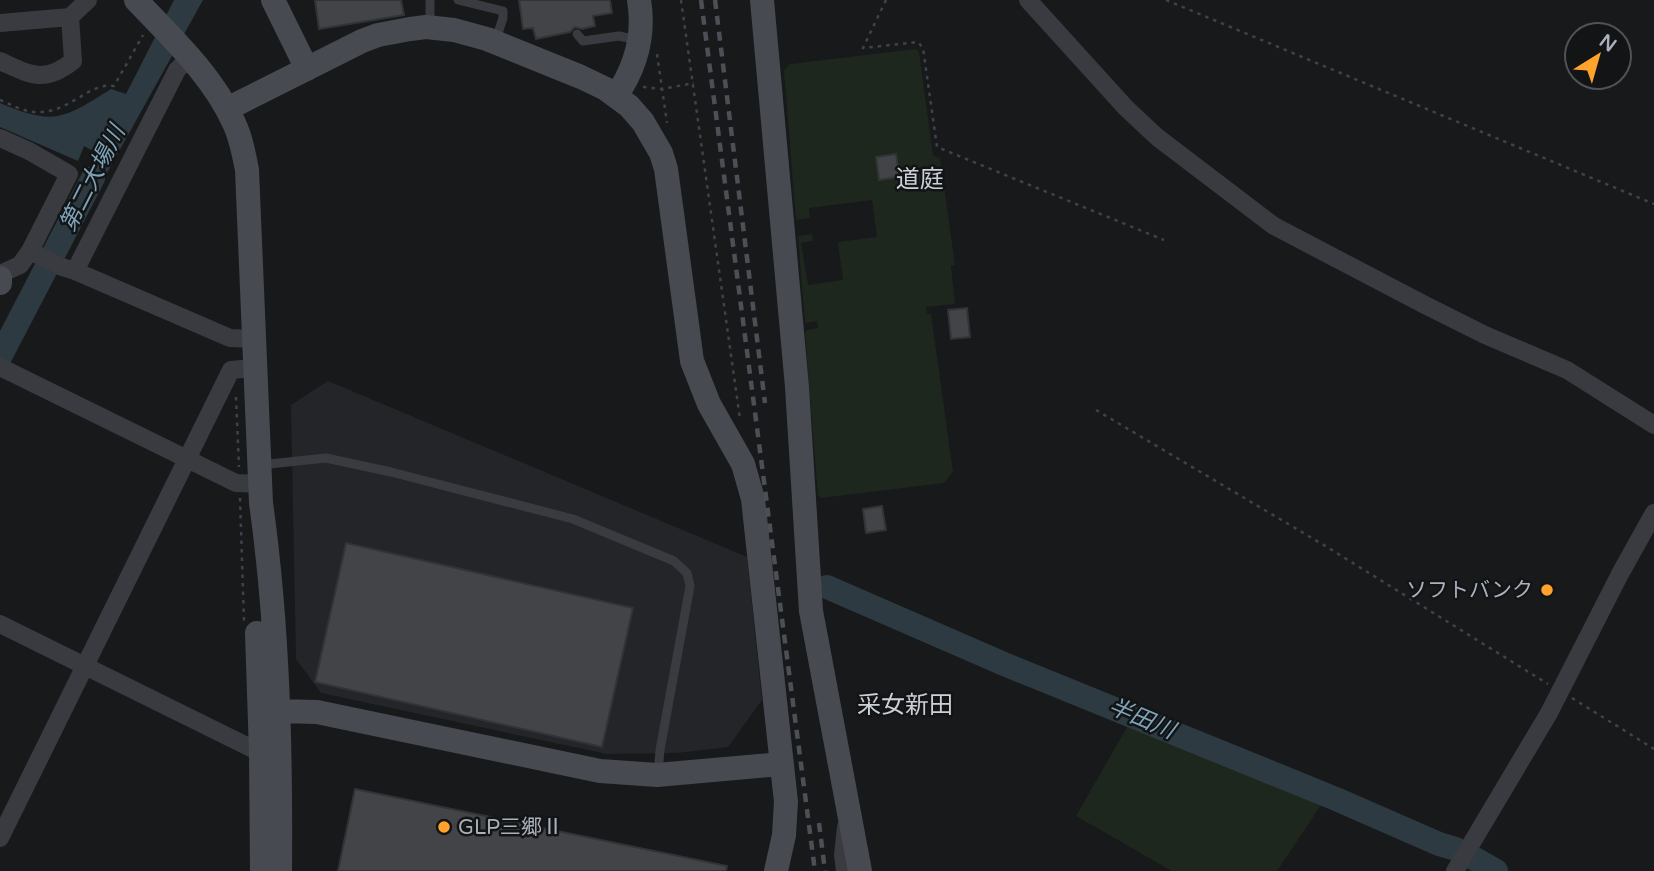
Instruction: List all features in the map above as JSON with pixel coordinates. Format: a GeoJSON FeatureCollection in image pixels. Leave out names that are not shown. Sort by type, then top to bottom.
{"type":"FeatureCollection","features":[{"type":"Feature","properties":{"kind":"street"},"geometry":{"type":"LineString","coordinates":[[0,23],[70,17],[88,0]]}},
{"type":"Feature","properties":{"kind":"street"},"geometry":{"type":"LineString","coordinates":[[136,0],[150,25],[186,54],[209,81],[227,109],[242,144],[247,170],[253,339],[244,369],[255,484],[262,871]]}},
{"type":"Feature","properties":{"kind":"street"},"geometry":{"type":"LineString","coordinates":[[273,0],[307,69]]}},
{"type":"Feature","properties":{"kind":"street"},"geometry":{"type":"LineString","coordinates":[[626,92],[640,40],[639,0]]}},
{"type":"Feature","properties":{"kind":"street"},"geometry":{"type":"LineString","coordinates":[[762,0],[796,375],[811,611],[860,871]]}},
{"type":"Feature","properties":{"kind":"street"},"geometry":{"type":"LineString","coordinates":[[1027,0],[1126,108],[1157,136],[1274,226],[1437,311],[1567,370],[1654,425]]}},
{"type":"Feature","properties":{"kind":"street"},"geometry":{"type":"LineString","coordinates":[[0,61],[29,74],[43,76],[58,73],[73,61],[70,17]]}},
{"type":"Feature","properties":{"kind":"street"},"geometry":{"type":"LineString","coordinates":[[227,109],[378,35],[430,28],[454,30],[495,42],[626,92],[661,153],[666,169],[692,361],[709,404],[748,477],[753,499],[786,816],[776,871]]}},
{"type":"Feature","properties":{"kind":"street"},"geometry":{"type":"LineString","coordinates":[[69,269],[186,54]]}},
{"type":"Feature","properties":{"kind":"street"},"geometry":{"type":"LineString","coordinates":[[0,138],[69,174],[36,254],[0,276],[0,283]]}},
{"type":"Feature","properties":{"kind":"street"},"geometry":{"type":"LineString","coordinates":[[36,254],[230,338],[253,339]]}},
{"type":"Feature","properties":{"kind":"street"},"geometry":{"type":"LineString","coordinates":[[4,369],[186,459],[255,484]]}},
{"type":"Feature","properties":{"kind":"street"},"geometry":{"type":"LineString","coordinates":[[0,838],[231,370],[244,369]]}},
{"type":"Feature","properties":{"kind":"street"},"geometry":{"type":"LineString","coordinates":[[255,484],[268,553],[278,710],[280,871]]}},
{"type":"Feature","properties":{"kind":"street"},"geometry":{"type":"LineString","coordinates":[[1455,871],[1560,691],[1654,513]]}},
{"type":"Feature","properties":{"kind":"street"},"geometry":{"type":"LineString","coordinates":[[0,624],[261,753]]}},
{"type":"Feature","properties":{"kind":"street"},"geometry":{"type":"LineString","coordinates":[[278,710],[317,712],[600,771],[657,775],[781,764]]}},
{"type":"Feature","properties":{"kind":"street"},"geometry":{"type":"LineString","coordinates":[[845,871],[843,855],[848,810]]}},
{"type":"Feature","properties":{"kind":"lane"},"geometry":{"type":"LineString","coordinates":[[430,0],[430,28]]}},
{"type":"Feature","properties":{"kind":"lane"},"geometry":{"type":"LineString","coordinates":[[462,0],[503,11],[495,42]]}},
{"type":"Feature","properties":{"kind":"lane"},"geometry":{"type":"LineString","coordinates":[[577,33],[583,41],[618,36],[640,40]]}},
{"type":"Feature","properties":{"kind":"lane"},"geometry":{"type":"LineString","coordinates":[[255,484],[326,458],[573,519],[674,561],[687,573],[690,586],[657,775]]}},
{"type":"Feature","properties":{"kind":"path"},"geometry":{"type":"LineString","coordinates":[[681,0],[741,419],[732,424]]}},
{"type":"Feature","properties":{"kind":"path"},"geometry":{"type":"LineString","coordinates":[[886,0],[863,48],[918,42],[923,48],[937,148],[1164,240]]}},
{"type":"Feature","properties":{"kind":"path"},"geometry":{"type":"LineString","coordinates":[[1166,0],[1654,204]]}},
{"type":"Feature","properties":{"kind":"path"},"geometry":{"type":"LineString","coordinates":[[0,100],[36,112],[53,111],[69,105],[100,86],[114,86],[150,25]]}},
{"type":"Feature","properties":{"kind":"path"},"geometry":{"type":"LineString","coordinates":[[626,92],[692,83]]}},
{"type":"Feature","properties":{"kind":"path"},"geometry":{"type":"LineString","coordinates":[[244,369],[255,484],[244,622]]}},
{"type":"Feature","properties":{"kind":"path"},"geometry":{"type":"LineString","coordinates":[[1096,410],[1654,749]]}},
{"type":"Feature","properties":{"kind":"shaded area"},"geometry":{"type":"Polygon","coordinates":[[[916,49],[919,52],[933,156],[940,158],[955,265],[951,266],[955,304],[926,307],[927,314],[931,314],[953,472],[944,483],[821,498],[818,496],[805,333],[818,328],[817,321],[805,323],[798,236],[812,234],[813,241],[801,243],[808,285],[843,280],[838,242],[877,237],[872,200],[809,208],[810,218],[796,220],[784,70],[790,64],[916,49]]]}},
{"type":"Feature","properties":{"kind":"shaded area"},"geometry":{"type":"Polygon","coordinates":[[[328,381],[747,557],[762,700],[728,747],[677,753],[607,754],[321,693],[296,659],[291,405],[328,381]]]}},
{"type":"Feature","properties":{"kind":"shaded area"},"geometry":{"type":"Polygon","coordinates":[[[1130,722],[1321,805],[1277,871],[1172,871],[1076,816],[1130,722]]]}},
{"type":"Feature","properties":{"kind":"water"},"geometry":{"type":"Polygon","coordinates":[[[174,0],[203,0],[87,209],[74,203],[97,153],[84,146],[78,161],[0,127],[0,103],[46,117],[69,113],[111,89],[126,94],[174,0]]]}},
{"type":"Feature","properties":{"kind":"building"},"geometry":{"type":"Polygon","coordinates":[[[315,0],[401,0],[404,15],[319,29],[315,0]]]}},
{"type":"Feature","properties":{"kind":"building"},"geometry":{"type":"Polygon","coordinates":[[[519,0],[610,0],[612,13],[593,16],[595,26],[582,29],[575,27],[570,32],[536,39],[533,28],[523,29],[519,0]]]}},
{"type":"Feature","properties":{"kind":"building"},"geometry":{"type":"Polygon","coordinates":[[[896,154],[900,177],[879,180],[876,157],[896,154]]]}},
{"type":"Feature","properties":{"kind":"building"},"geometry":{"type":"Polygon","coordinates":[[[967,308],[970,337],[951,339],[948,310],[967,308]]]}},
{"type":"Feature","properties":{"kind":"building"},"geometry":{"type":"Polygon","coordinates":[[[882,506],[886,530],[866,533],[863,509],[882,506]]]}},
{"type":"Feature","properties":{"kind":"building"},"geometry":{"type":"Polygon","coordinates":[[[346,543],[633,608],[602,747],[315,682],[346,543]]]}},
{"type":"Feature","properties":{"kind":"building","name":"GLP三郷Ⅱ"},"geometry":{"type":"Polygon","coordinates":[[[355,789],[727,866],[726,871],[338,871],[355,789]]]}},
{"type":"Feature","properties":{"kind":"waterway","name":"第二大場川"},"geometry":{"type":"LineString","coordinates":[[0,357],[93,178]]}},
{"type":"Feature","properties":{"kind":"waterway","name":"半田川"},"geometry":{"type":"LineString","coordinates":[[827,587],[1004,664],[1456,849]]}},
{"type":"Feature","properties":{"kind":"waterway","name":"半田川"},"geometry":{"type":"LineString","coordinates":[[1475,859],[1496,871]]}},
{"type":"Feature","properties":{"kind":"railway"},"geometry":{"type":"LineString","coordinates":[[701,0],[815,871]]}},
{"type":"Feature","properties":{"kind":"railway"},"geometry":{"type":"LineString","coordinates":[[715,0],[765,403]]}},
{"type":"Feature","properties":{"kind":"railway"},"geometry":{"type":"LineString","coordinates":[[819,823],[825,871]]}},
{"type":"Feature","properties":{"kind":"place","name":"ソフトバンク"},"geometry":{"type":"Point","coordinates":[1547,590]}},
{"type":"Feature","properties":{"kind":"place","name":"GLP三郷Ⅱ"},"geometry":{"type":"Point","coordinates":[444,827]}},
{"type":"Feature","properties":{"kind":"district","name":"道庭"},"geometry":{"type":"Point","coordinates":[920,179]}},
{"type":"Feature","properties":{"kind":"district","name":"采女新田"},"geometry":{"type":"Point","coordinates":[905,705]}}]}
